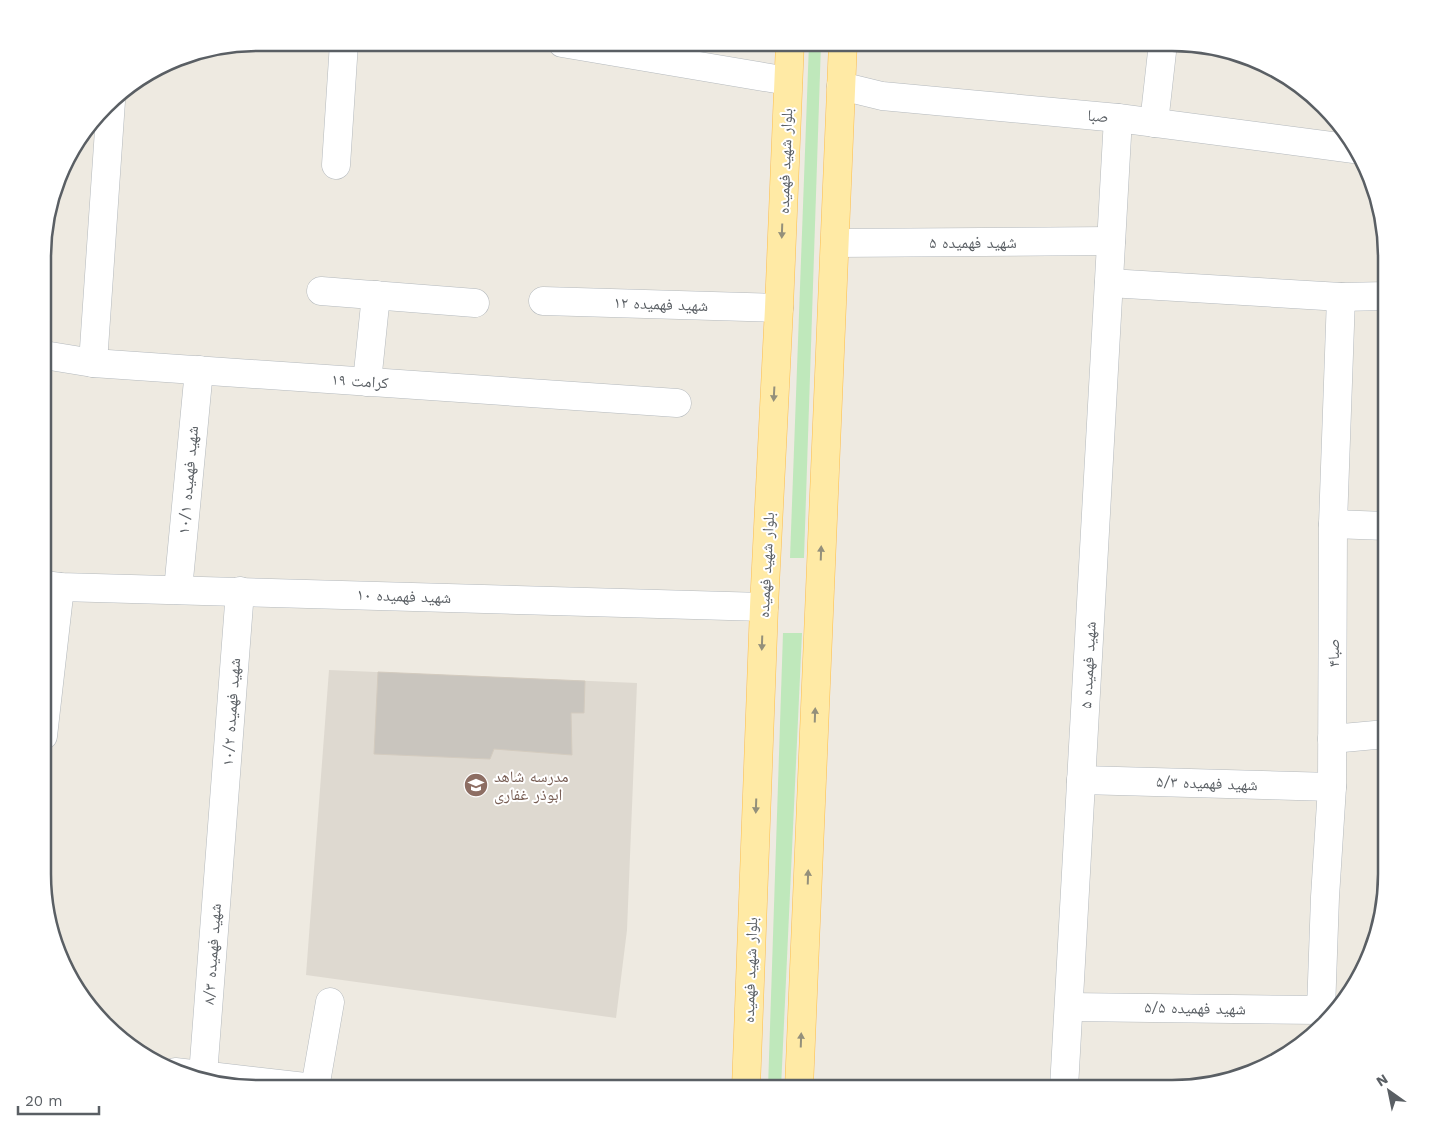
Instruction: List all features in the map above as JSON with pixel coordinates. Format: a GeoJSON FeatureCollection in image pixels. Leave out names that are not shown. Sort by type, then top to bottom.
{"type":"FeatureCollection","features":[{"type":"Feature","properties":{"kind":"main road","name":"بلوار شهید فهمیده"},"geometry":{"type":"LineString","coordinates":[[746,1080],[764,608],[790,51]]}},
{"type":"Feature","properties":{"kind":"main road"},"geometry":{"type":"LineString","coordinates":[[800,1080],[843,51]]}},
{"type":"Feature","properties":{"kind":"street"},"geometry":{"type":"LineString","coordinates":[[336,165],[343,51]]}},
{"type":"Feature","properties":{"kind":"street"},"geometry":{"type":"LineString","coordinates":[[610,51],[788,81]]}},
{"type":"Feature","properties":{"kind":"street"},"geometry":{"type":"LineString","coordinates":[[1154,123],[1162,51]]}},
{"type":"Feature","properties":{"kind":"street","name":"صبا"},"geometry":{"type":"LineString","coordinates":[[841,86],[882,96],[1118,118],[1346,148]]}},
{"type":"Feature","properties":{"kind":"street"},"geometry":{"type":"LineString","coordinates":[[93,363],[110,112]]}},
{"type":"Feature","properties":{"kind":"street","name":"شهید فهمیده ۵"},"geometry":{"type":"LineString","coordinates":[[1064,1080],[1118,118]]}},
{"type":"Feature","properties":{"kind":"street","name":"شهید فهمیده ۵"},"geometry":{"type":"LineString","coordinates":[[835,243],[1111,241]]}},
{"type":"Feature","properties":{"kind":"street"},"geometry":{"type":"LineString","coordinates":[[1109,283],[1341,297],[1378,296]]}},
{"type":"Feature","properties":{"kind":"street"},"geometry":{"type":"LineString","coordinates":[[321,291],[475,303]]}},
{"type":"Feature","properties":{"kind":"street"},"geometry":{"type":"LineString","coordinates":[[367,382],[376,295]]}},
{"type":"Feature","properties":{"kind":"street","name":"صبا۴"},"geometry":{"type":"LineString","coordinates":[[1321,1010],[1325,897],[1332,787],[1333,524],[1341,297]]}},
{"type":"Feature","properties":{"kind":"street","name":"شهید فهمیده ۱۲"},"geometry":{"type":"LineString","coordinates":[[543,301],[779,308]]}},
{"type":"Feature","properties":{"kind":"street","name":"کرامت ۱۹"},"geometry":{"type":"LineString","coordinates":[[51,356],[93,363],[677,403]]}},
{"type":"Feature","properties":{"kind":"street","name":"شهید فهمیده ۱۰/۱"},"geometry":{"type":"LineString","coordinates":[[178,590],[199,370]]}},
{"type":"Feature","properties":{"kind":"street"},"geometry":{"type":"LineString","coordinates":[[1333,524],[1378,526]]}},
{"type":"Feature","properties":{"kind":"street"},"geometry":{"type":"LineString","coordinates":[[51,603],[52,586]]}},
{"type":"Feature","properties":{"kind":"street","name":"شهید فهمیده ۱۰"},"geometry":{"type":"LineString","coordinates":[[52,586],[764,608]]}},
{"type":"Feature","properties":{"kind":"street","name":"شهید فهمیده ۱۰/۲"},"geometry":{"type":"LineString","coordinates":[[222,834],[240,592]]}},
{"type":"Feature","properties":{"kind":"street"},"geometry":{"type":"LineString","coordinates":[[1332,739],[1378,735]]}},
{"type":"Feature","properties":{"kind":"street","name":"شهید فهمیده ۵/۳"},"geometry":{"type":"LineString","coordinates":[[1081,780],[1332,787]]}},
{"type":"Feature","properties":{"kind":"street","name":"شهید فهمیده ۸/۳"},"geometry":{"type":"LineString","coordinates":[[203,1073],[222,834]]}},
{"type":"Feature","properties":{"kind":"street"},"geometry":{"type":"LineString","coordinates":[[315,1080],[330,1002]]}},
{"type":"Feature","properties":{"kind":"street","name":"شهید فهمیده ۵/۵"},"geometry":{"type":"LineString","coordinates":[[1069,1007],[1321,1010]]}},
{"type":"Feature","properties":{"kind":"shaded area","name":"مدرسه شاهد ابوذر غفاری"},"geometry":{"type":"Polygon","coordinates":[[[329,670],[637,683],[627,930],[616,1018],[306,975],[329,670]]]}},
{"type":"Feature","properties":{"kind":"green space"},"geometry":{"type":"Polygon","coordinates":[[[809,51],[821,51],[804,558],[790,558],[809,51]]]}},
{"type":"Feature","properties":{"kind":"green space"},"geometry":{"type":"Polygon","coordinates":[[[783,633],[802,633],[781,1080],[768,1080],[783,633]]]}},
{"type":"Feature","properties":{"kind":"building"},"geometry":{"type":"Polygon","coordinates":[[[378,672],[585,681],[584,713],[571,713],[572,755],[494,749],[490,759],[374,754],[378,672]]]}},
{"type":"Feature","properties":{"kind":"place","name":"مدرسه شاهد ابوذر غفاری"},"geometry":{"type":"Point","coordinates":[476,785]}}]}
